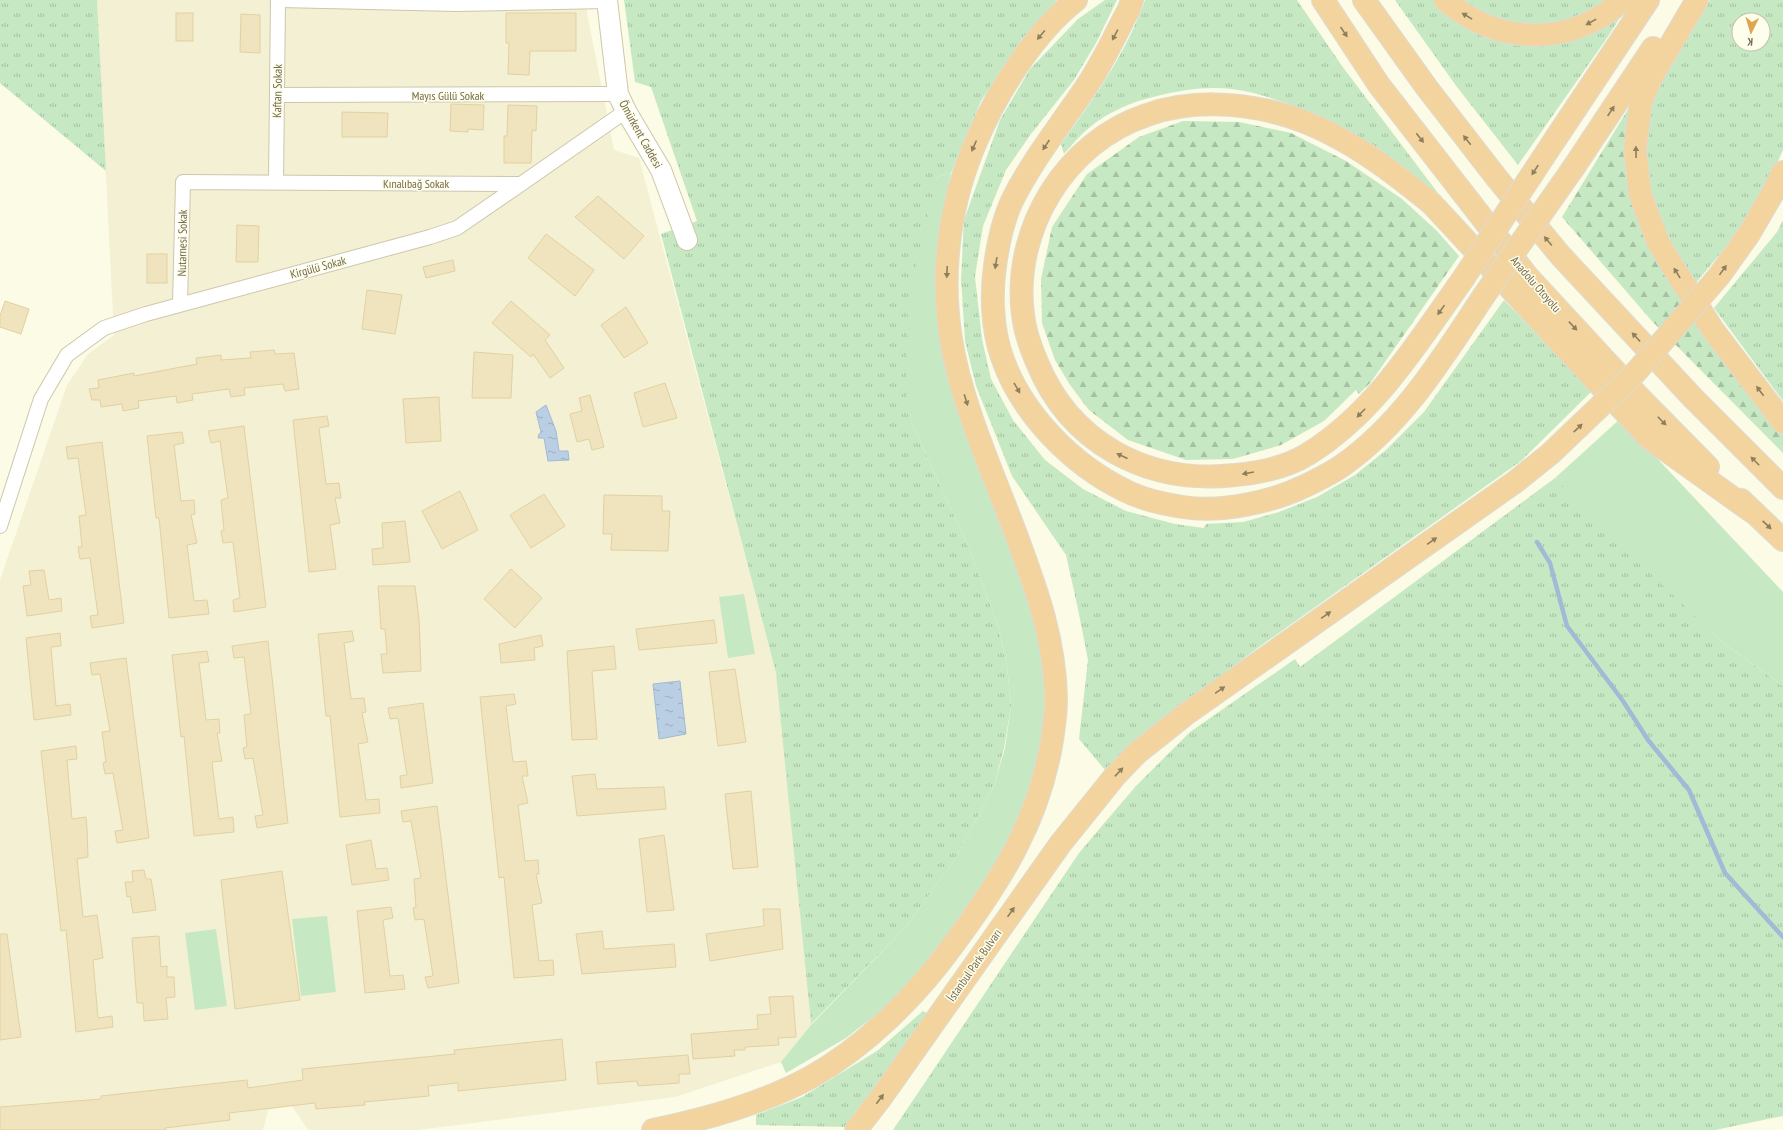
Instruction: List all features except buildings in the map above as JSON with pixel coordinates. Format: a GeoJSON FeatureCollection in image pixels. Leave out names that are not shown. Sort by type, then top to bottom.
{"type":"FeatureCollection","features":[{"type":"Feature","properties":{"kind":"highway"},"geometry":{"type":"LineString","coordinates":[[1132,0],[1129,9],[1092,78],[1026,174],[1010,204],[1002,232],[995,267],[993,297],[996,327],[1002,357],[1016,388],[1033,414],[1053,438],[1078,461],[1125,491],[1156,502],[1185,508],[1214,508],[1245,505],[1278,498],[1305,486],[1342,466],[1390,424],[1434,370],[1574,167],[1684,0]]}},
{"type":"Feature","properties":{"kind":"highway","name":"Anadolu Otoyolu"},"geometry":{"type":"LineString","coordinates":[[1323,0],[1379,85],[1528,277],[1638,396],[1751,511],[1783,540]]}},
{"type":"Feature","properties":{"kind":"highway"},"geometry":{"type":"LineString","coordinates":[[1364,0],[1427,88],[1496,177],[1560,255],[1693,398],[1783,488]]}},
{"type":"Feature","properties":{"kind":"highway"},"geometry":{"type":"LineString","coordinates":[[1445,0],[1476,21],[1497,29],[1520,35],[1542,35],[1562,32],[1587,25],[1614,8],[1623,0]]}},
{"type":"Feature","properties":{"kind":"highway"},"geometry":{"type":"LineString","coordinates":[[1648,0],[1556,138],[1463,279],[1401,366],[1379,394],[1355,419],[1305,456],[1268,469],[1224,476],[1187,475],[1136,463],[1114,453],[1095,440],[1070,418],[1054,397],[1040,370],[1028,341],[1023,315],[1022,291],[1024,265],[1029,240],[1038,216],[1051,189],[1065,171],[1080,156],[1102,138],[1122,126],[1145,115],[1169,108],[1195,105],[1223,105],[1251,108],[1282,114],[1316,128],[1367,155],[1398,176],[1432,204],[1649,438],[1751,511]]}},
{"type":"Feature","properties":{"kind":"highway"},"geometry":{"type":"LineString","coordinates":[[1697,0],[1651,78],[1641,101],[1635,150],[1640,194],[1658,242],[1673,267],[1713,330],[1783,422]]}},
{"type":"Feature","properties":{"kind":"highway"},"geometry":{"type":"LineString","coordinates":[[653,1130],[724,1112],[771,1096],[812,1076],[871,1034],[914,993],[944,958],[979,910],[1002,874],[1032,814],[1048,762],[1056,702],[1050,638],[1037,590],[968,405],[958,372],[951,340],[946,301],[947,267],[950,229],[959,191],[971,152],[986,118],[1000,92],[1040,35],[1072,3]]}},
{"type":"Feature","properties":{"kind":"highway","name":"İstanbul Park Bulvarı"},"geometry":{"type":"LineString","coordinates":[[856,1130],[880,1099],[1031,884],[1115,776],[1137,753],[1186,714],[1515,482],[1550,454],[1636,372],[1719,276],[1749,234],[1778,182]]}},
{"type":"Feature","properties":{"kind":"street"},"geometry":{"type":"LineString","coordinates":[[279,0],[456,4],[607,1]]}},
{"type":"Feature","properties":{"kind":"street","name":"Kaftan Sokak"},"geometry":{"type":"LineString","coordinates":[[276,182],[279,0]]}},
{"type":"Feature","properties":{"kind":"street","name":"Ömürkent Caddesi"},"geometry":{"type":"LineString","coordinates":[[607,1],[622,102],[661,170],[687,240]]}},
{"type":"Feature","properties":{"kind":"street","name":"Mayıs Gülü Sokak"},"geometry":{"type":"LineString","coordinates":[[277,95],[622,102]]}},
{"type":"Feature","properties":{"kind":"street"},"geometry":{"type":"LineString","coordinates":[[522,184],[622,102]]}},
{"type":"Feature","properties":{"kind":"street","name":"Kınalıbağ Sokak"},"geometry":{"type":"LineString","coordinates":[[183,182],[522,184]]}},
{"type":"Feature","properties":{"kind":"street","name":"Nutarnesi Sokak"},"geometry":{"type":"LineString","coordinates":[[180,304],[183,182]]}},
{"type":"Feature","properties":{"kind":"street","name":"Kirgülü Sokak"},"geometry":{"type":"LineString","coordinates":[[0,526],[40,399],[67,355],[104,328],[180,304],[430,237],[457,228],[522,184]]}},
{"type":"Feature","properties":{"kind":"shaded area"},"geometry":{"type":"Polygon","coordinates":[[[97,0],[588,0],[587,13],[614,150],[639,158],[777,676],[811,1025],[781,1062],[675,1097],[418,1130],[308,1130],[292,1106],[268,1110],[263,1130],[0,1130],[0,580],[67,385],[88,354],[114,335],[97,0]]]}},
{"type":"Feature","properties":{"kind":"green space"},"geometry":{"type":"Polygon","coordinates":[[[0,0],[97,0],[106,171],[0,83],[0,0]]]}},
{"type":"Feature","properties":{"kind":"green space"},"geometry":{"type":"Polygon","coordinates":[[[624,0],[1057,0],[1021,40],[981,101],[951,173],[937,177],[911,421],[971,553],[998,626],[1007,666],[1011,706],[1004,748],[994,786],[955,859],[905,928],[811,1024],[776,673],[661,234],[697,221],[651,87],[635,82],[624,0]]]}},
{"type":"Feature","properties":{"kind":"green space"},"geometry":{"type":"Polygon","coordinates":[[[1105,0],[1117,0],[1096,43],[1074,80],[1031,134],[1006,170],[983,226],[975,277],[982,339],[991,379],[1013,420],[1045,460],[1083,489],[1126,511],[1175,524],[1204,528],[1206,524],[1243,522],[1279,512],[1317,497],[1355,475],[1386,450],[1424,412],[1504,300],[1592,391],[1521,461],[1259,647],[1172,713],[1106,771],[1079,739],[1088,660],[1066,555],[1012,476],[976,386],[965,341],[961,279],[964,220],[1000,120],[1030,69],[1078,19],[1105,0]]]}},
{"type":"Feature","properties":{"kind":"green space"},"geometry":{"type":"Polygon","coordinates":[[[1145,0],[1297,0],[1342,66],[1447,205],[1404,167],[1367,142],[1345,130],[1299,108],[1253,93],[1232,89],[1204,88],[1185,90],[1148,98],[1130,104],[1112,112],[1096,122],[1082,134],[1064,154],[1061,144],[1097,93],[1119,57],[1138,19],[1145,0]]]}},
{"type":"Feature","properties":{"kind":"green space"},"geometry":{"type":"Polygon","coordinates":[[[1395,0],[1434,0],[1527,44],[1563,43],[1591,33],[1621,16],[1518,165],[1457,87],[1395,0]]]}},
{"type":"Feature","properties":{"kind":"green space"},"geometry":{"type":"Polygon","coordinates":[[[1458,0],[1612,0],[1587,16],[1552,25],[1514,28],[1458,0]]]}},
{"type":"Feature","properties":{"kind":"green space"},"geometry":{"type":"Polygon","coordinates":[[[1710,0],[1783,0],[1783,150],[1762,196],[1725,248],[1695,284],[1683,267],[1661,228],[1650,194],[1645,163],[1646,132],[1652,101],[1676,54],[1710,0]]]}},
{"type":"Feature","properties":{"kind":"green space"},"geometry":{"type":"Polygon","coordinates":[[[1635,98],[1630,183],[1723,353],[1783,434],[1783,453],[1651,320],[1562,217],[1635,98]]]}},
{"type":"Feature","properties":{"kind":"green space"},"geometry":{"type":"Polygon","coordinates":[[[1183,121],[1239,122],[1291,133],[1346,161],[1402,199],[1437,231],[1459,256],[1371,382],[1359,394],[1356,390],[1324,421],[1281,445],[1233,459],[1186,460],[1128,440],[1089,410],[1070,385],[1055,360],[1042,323],[1041,279],[1052,227],[1087,174],[1139,137],[1183,121]]]}},
{"type":"Feature","properties":{"kind":"green space"},"geometry":{"type":"Polygon","coordinates":[[[951,173],[940,234],[938,305],[1038,623],[1047,677],[1047,717],[1039,765],[1024,807],[989,879],[904,993],[846,1038],[786,1073],[781,1062],[811,1025],[905,928],[955,859],[994,786],[1005,748],[1011,706],[1007,666],[998,626],[971,553],[906,410],[908,301],[937,177],[951,173]]]}},
{"type":"Feature","properties":{"kind":"green space"},"geometry":{"type":"Polygon","coordinates":[[[1783,220],[1783,401],[1714,308],[1777,232],[1783,220]]]}},
{"type":"Feature","properties":{"kind":"green space"},"geometry":{"type":"Polygon","coordinates":[[[1620,419],[1783,592],[1783,686],[1722,642],[1601,526],[1555,478],[1620,419]]]}},
{"type":"Feature","properties":{"kind":"green space"},"geometry":{"type":"Polygon","coordinates":[[[1555,478],[1722,642],[1783,686],[1783,1116],[1715,1130],[893,1130],[1079,853],[1136,786],[1190,732],[1295,659],[1300,667],[1555,478]]]}},
{"type":"Feature","properties":{"kind":"green space"},"geometry":{"type":"Polygon","coordinates":[[[744,594],[755,654],[728,658],[719,597],[744,594]]]}},
{"type":"Feature","properties":{"kind":"green space"},"geometry":{"type":"Polygon","coordinates":[[[327,916],[336,992],[301,996],[292,919],[327,916]]]}},
{"type":"Feature","properties":{"kind":"green space"},"geometry":{"type":"Polygon","coordinates":[[[216,929],[227,1006],[195,1010],[185,933],[216,929]]]}},
{"type":"Feature","properties":{"kind":"green space"},"geometry":{"type":"Polygon","coordinates":[[[923,1011],[932,1016],[847,1127],[756,1125],[756,1115],[802,1097],[877,1051],[923,1011]]]}},
{"type":"Feature","properties":{"kind":"water"},"geometry":{"type":"Polygon","coordinates":[[[546,405],[556,431],[559,451],[568,451],[569,460],[548,461],[544,438],[538,438],[541,432],[536,412],[546,405]]]}},
{"type":"Feature","properties":{"kind":"water"},"geometry":{"type":"Polygon","coordinates":[[[680,681],[686,734],[659,739],[653,684],[680,681]]]}},
{"type":"Feature","properties":{"kind":"waterway"},"geometry":{"type":"LineString","coordinates":[[1537,542],[1550,563],[1567,626],[1623,701],[1648,740],[1689,790],[1725,873],[1783,937]]}}]}
